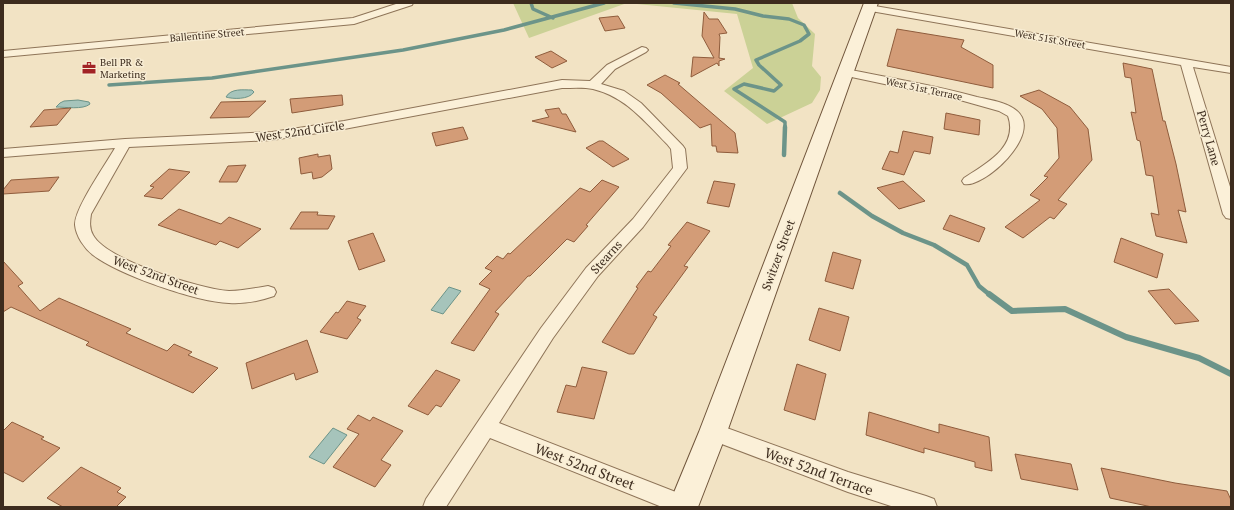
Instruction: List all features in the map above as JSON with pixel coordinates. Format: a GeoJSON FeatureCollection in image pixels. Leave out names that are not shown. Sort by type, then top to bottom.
{"type":"FeatureCollection","features":[{"type":"Feature","properties":{"kind":"street","name":"Ballentine Street"},"geometry":{"type":"LineString","coordinates":[[3,54],[348,22],[366,18],[408,3]]}},
{"type":"Feature","properties":{"kind":"street","name":"West 51st Street"},"geometry":{"type":"LineString","coordinates":[[870,6],[1231,70]]}},
{"type":"Feature","properties":{"kind":"street","name":"Switzer Street"},"geometry":{"type":"LineString","coordinates":[[683,506],[713,432],[870,6]]}},
{"type":"Feature","properties":{"kind":"street"},"geometry":{"type":"LineString","coordinates":[[593,85],[611,67],[642,50]]}},
{"type":"Feature","properties":{"kind":"street","name":"Perry Lane"},"geometry":{"type":"LineString","coordinates":[[1186,62],[1231,214]]}},
{"type":"Feature","properties":{"kind":"street","name":"West 51st Terrace"},"geometry":{"type":"LineString","coordinates":[[846,73],[979,100],[1001,107],[1012,114],[1016,122],[1016,134],[1014,139],[1003,156],[992,166],[969,181]]}},
{"type":"Feature","properties":{"kind":"street","name":"West 52nd Circle"},"geometry":{"type":"LineString","coordinates":[[3,153],[125,144],[272,136],[344,125],[547,86],[562,84],[593,85]]}},
{"type":"Feature","properties":{"kind":"street","name":"Stearns"},"geometry":{"type":"LineString","coordinates":[[434,507],[547,333],[592,272],[638,223],[680,168],[678,149],[661,128],[638,106],[620,94],[593,85]]}},
{"type":"Feature","properties":{"kind":"street","name":"West 52nd Street"},"geometry":{"type":"LineString","coordinates":[[125,144],[83,214],[81,225],[87,239],[110,258],[120,263],[208,294],[228,297],[268,292]]}},
{"type":"Feature","properties":{"kind":"street","name":"West 52nd Street"},"geometry":{"type":"LineString","coordinates":[[486,427],[683,506]]}},
{"type":"Feature","properties":{"kind":"street","name":"West 52nd Terrace"},"geometry":{"type":"LineString","coordinates":[[713,432],[848,482],[926,507]]}},
{"type":"Feature","properties":{"kind":"green space"},"geometry":{"type":"Polygon","coordinates":[[[513,3],[627,3],[529,38],[513,3]]]}},
{"type":"Feature","properties":{"kind":"green space"},"geometry":{"type":"Polygon","coordinates":[[[627,3],[792,3],[798,18],[815,34],[812,66],[821,77],[820,90],[812,103],[767,124],[724,91],[753,68],[737,14],[627,3]]]}},
{"type":"Feature","properties":{"kind":"water"},"geometry":{"type":"Polygon","coordinates":[[[252,90],[254,92],[252,95],[245,98],[226,97],[234,91],[252,90]]]}},
{"type":"Feature","properties":{"kind":"water"},"geometry":{"type":"Polygon","coordinates":[[[78,100],[89,102],[90,104],[79,108],[56,107],[64,101],[78,100]]]}},
{"type":"Feature","properties":{"kind":"water"},"geometry":{"type":"Polygon","coordinates":[[[449,287],[461,291],[443,314],[431,310],[449,287]]]}},
{"type":"Feature","properties":{"kind":"water"},"geometry":{"type":"Polygon","coordinates":[[[333,428],[347,435],[324,464],[309,457],[333,428]]]}},
{"type":"Feature","properties":{"kind":"building"},"geometry":{"type":"Polygon","coordinates":[[[704,12],[709,19],[718,19],[727,33],[719,34],[719,58],[725,59],[719,61],[719,66],[717,63],[691,77],[693,57],[714,58],[702,36],[704,12]]]}},
{"type":"Feature","properties":{"kind":"building"},"geometry":{"type":"Polygon","coordinates":[[[618,16],[625,28],[605,31],[599,18],[618,16]]]}},
{"type":"Feature","properties":{"kind":"building"},"geometry":{"type":"Polygon","coordinates":[[[897,29],[964,40],[961,47],[993,65],[993,88],[887,66],[897,29]]]}},
{"type":"Feature","properties":{"kind":"building"},"geometry":{"type":"Polygon","coordinates":[[[551,51],[567,61],[552,68],[535,57],[551,51]]]}},
{"type":"Feature","properties":{"kind":"building"},"geometry":{"type":"Polygon","coordinates":[[[1123,63],[1152,69],[1163,121],[1165,121],[1176,164],[1186,212],[1178,210],[1187,243],[1156,236],[1151,213],[1159,215],[1153,176],[1146,175],[1140,141],[1137,140],[1131,112],[1136,113],[1131,78],[1125,77],[1123,63]]]}},
{"type":"Feature","properties":{"kind":"building"},"geometry":{"type":"Polygon","coordinates":[[[665,75],[680,83],[678,84],[735,133],[738,153],[717,152],[716,146],[712,146],[711,124],[700,128],[661,93],[647,85],[665,75]]]}},
{"type":"Feature","properties":{"kind":"building"},"geometry":{"type":"Polygon","coordinates":[[[1039,90],[1070,107],[1088,129],[1092,160],[1058,200],[1067,204],[1054,219],[1050,217],[1023,238],[1005,227],[1040,200],[1030,195],[1048,177],[1044,176],[1059,158],[1057,128],[1042,109],[1020,96],[1039,90]]]}},
{"type":"Feature","properties":{"kind":"building"},"geometry":{"type":"Polygon","coordinates":[[[342,95],[343,105],[292,113],[290,99],[342,95]]]}},
{"type":"Feature","properties":{"kind":"building"},"geometry":{"type":"Polygon","coordinates":[[[266,101],[249,117],[210,118],[221,102],[266,101]]]}},
{"type":"Feature","properties":{"kind":"building"},"geometry":{"type":"Polygon","coordinates":[[[71,108],[57,125],[30,127],[44,110],[71,108]]]}},
{"type":"Feature","properties":{"kind":"building"},"geometry":{"type":"Polygon","coordinates":[[[559,108],[562,114],[566,114],[576,132],[532,121],[549,117],[545,110],[559,108]]]}},
{"type":"Feature","properties":{"kind":"building"},"geometry":{"type":"Polygon","coordinates":[[[946,113],[980,120],[979,135],[944,129],[946,113]]]}},
{"type":"Feature","properties":{"kind":"building"},"geometry":{"type":"Polygon","coordinates":[[[463,127],[468,139],[436,146],[432,133],[463,127]]]}},
{"type":"Feature","properties":{"kind":"building"},"geometry":{"type":"Polygon","coordinates":[[[903,131],[933,137],[930,154],[914,151],[904,175],[882,169],[890,151],[898,153],[903,131]]]}},
{"type":"Feature","properties":{"kind":"building"},"geometry":{"type":"Polygon","coordinates":[[[599,141],[603,141],[629,159],[613,167],[586,148],[599,141]]]}},
{"type":"Feature","properties":{"kind":"building"},"geometry":{"type":"Polygon","coordinates":[[[318,154],[318,157],[330,155],[332,169],[322,177],[313,179],[312,172],[301,174],[299,158],[318,154]]]}},
{"type":"Feature","properties":{"kind":"building"},"geometry":{"type":"Polygon","coordinates":[[[246,165],[237,182],[219,182],[228,166],[246,165]]]}},
{"type":"Feature","properties":{"kind":"building"},"geometry":{"type":"Polygon","coordinates":[[[169,169],[190,172],[162,199],[144,196],[154,187],[150,186],[169,169]]]}},
{"type":"Feature","properties":{"kind":"building"},"geometry":{"type":"Polygon","coordinates":[[[59,177],[49,191],[3,194],[3,190],[11,180],[59,177]]]}},
{"type":"Feature","properties":{"kind":"building"},"geometry":{"type":"Polygon","coordinates":[[[602,180],[619,187],[586,225],[588,226],[574,242],[567,239],[530,276],[528,276],[495,312],[499,314],[474,351],[451,343],[490,289],[479,284],[492,271],[485,268],[497,256],[503,259],[508,253],[510,254],[580,188],[590,192],[602,180]]]}},
{"type":"Feature","properties":{"kind":"building"},"geometry":{"type":"Polygon","coordinates":[[[714,181],[735,184],[729,207],[707,203],[714,181]]]}},
{"type":"Feature","properties":{"kind":"building"},"geometry":{"type":"Polygon","coordinates":[[[903,181],[925,201],[899,209],[877,188],[903,181]]]}},
{"type":"Feature","properties":{"kind":"building"},"geometry":{"type":"Polygon","coordinates":[[[179,209],[221,224],[229,217],[261,229],[238,248],[220,241],[216,245],[158,225],[179,209]]]}},
{"type":"Feature","properties":{"kind":"building"},"geometry":{"type":"Polygon","coordinates":[[[301,212],[318,212],[317,215],[335,216],[328,229],[290,229],[301,212]]]}},
{"type":"Feature","properties":{"kind":"building"},"geometry":{"type":"Polygon","coordinates":[[[950,215],[985,228],[979,242],[943,229],[950,215]]]}},
{"type":"Feature","properties":{"kind":"building"},"geometry":{"type":"Polygon","coordinates":[[[687,222],[710,231],[684,266],[688,267],[653,315],[657,317],[634,354],[629,354],[602,342],[638,288],[636,287],[648,271],[651,272],[671,246],[668,245],[687,222]]]}},
{"type":"Feature","properties":{"kind":"building"},"geometry":{"type":"Polygon","coordinates":[[[373,233],[385,261],[359,270],[348,241],[373,233]]]}},
{"type":"Feature","properties":{"kind":"building"},"geometry":{"type":"Polygon","coordinates":[[[1121,238],[1163,254],[1157,278],[1114,262],[1121,238]]]}},
{"type":"Feature","properties":{"kind":"building"},"geometry":{"type":"Polygon","coordinates":[[[833,252],[861,260],[853,289],[825,281],[833,252]]]}},
{"type":"Feature","properties":{"kind":"building"},"geometry":{"type":"Polygon","coordinates":[[[3,261],[23,283],[18,286],[40,311],[59,298],[131,329],[126,333],[167,351],[174,344],[192,352],[188,355],[218,368],[193,393],[86,345],[89,342],[11,307],[3,312],[3,261]]]}},
{"type":"Feature","properties":{"kind":"building"},"geometry":{"type":"Polygon","coordinates":[[[1169,289],[1199,321],[1175,324],[1148,291],[1169,289]]]}},
{"type":"Feature","properties":{"kind":"building"},"geometry":{"type":"Polygon","coordinates":[[[347,301],[366,306],[357,318],[361,320],[347,339],[320,332],[336,312],[338,313],[347,301]]]}},
{"type":"Feature","properties":{"kind":"building"},"geometry":{"type":"Polygon","coordinates":[[[819,308],[849,317],[840,351],[809,340],[819,308]]]}},
{"type":"Feature","properties":{"kind":"building"},"geometry":{"type":"Polygon","coordinates":[[[307,340],[318,372],[296,380],[294,373],[252,389],[246,363],[307,340]]]}},
{"type":"Feature","properties":{"kind":"building"},"geometry":{"type":"Polygon","coordinates":[[[797,364],[826,374],[815,420],[784,410],[797,364]]]}},
{"type":"Feature","properties":{"kind":"building"},"geometry":{"type":"Polygon","coordinates":[[[582,367],[607,372],[594,419],[557,412],[566,385],[576,387],[582,367]]]}},
{"type":"Feature","properties":{"kind":"building"},"geometry":{"type":"Polygon","coordinates":[[[436,370],[460,380],[441,407],[436,405],[428,415],[408,406],[436,370]]]}},
{"type":"Feature","properties":{"kind":"building"},"geometry":{"type":"Polygon","coordinates":[[[869,412],[939,433],[939,424],[989,437],[992,471],[975,467],[975,462],[924,448],[924,453],[866,435],[869,412]]]}},
{"type":"Feature","properties":{"kind":"building"},"geometry":{"type":"Polygon","coordinates":[[[358,415],[370,421],[373,417],[403,431],[381,460],[391,465],[375,487],[333,467],[359,434],[347,429],[358,415]]]}},
{"type":"Feature","properties":{"kind":"building"},"geometry":{"type":"Polygon","coordinates":[[[12,422],[44,437],[41,439],[60,448],[23,482],[3,472],[3,431],[12,422]]]}},
{"type":"Feature","properties":{"kind":"building"},"geometry":{"type":"Polygon","coordinates":[[[1015,454],[1071,464],[1078,490],[1021,479],[1015,454]]]}},
{"type":"Feature","properties":{"kind":"building"},"geometry":{"type":"Polygon","coordinates":[[[81,467],[121,488],[117,492],[126,497],[116,507],[63,507],[47,498],[81,467]]]}},
{"type":"Feature","properties":{"kind":"building"},"geometry":{"type":"Polygon","coordinates":[[[1101,468],[1175,483],[1227,491],[1231,500],[1231,507],[1152,507],[1110,498],[1101,468]]]}},
{"type":"Feature","properties":{"kind":"waterway"},"geometry":{"type":"LineString","coordinates":[[531,3],[533,9],[551,17]]}},
{"type":"Feature","properties":{"kind":"waterway"},"geometry":{"type":"LineString","coordinates":[[551,17],[604,3]]}},
{"type":"Feature","properties":{"kind":"waterway"},"geometry":{"type":"LineString","coordinates":[[674,3],[735,9],[763,16],[789,19],[804,25],[809,34],[800,41],[756,60],[759,65],[781,85],[774,91],[744,84],[734,89],[785,122],[785,127]]}},
{"type":"Feature","properties":{"kind":"waterway"},"geometry":{"type":"LineString","coordinates":[[109,85],[212,78],[403,50],[504,30],[551,17]]}},
{"type":"Feature","properties":{"kind":"waterway"},"geometry":{"type":"LineString","coordinates":[[784,155],[785,127]]}},
{"type":"Feature","properties":{"kind":"waterway"},"geometry":{"type":"LineString","coordinates":[[840,193],[872,216],[903,233],[934,245],[967,265],[979,286],[990,295]]}},
{"type":"Feature","properties":{"kind":"waterway"},"geometry":{"type":"LineString","coordinates":[[989,294],[1012,311],[1065,309],[1126,337],[1199,358],[1231,374]]}},
{"type":"Feature","properties":{"kind":"place","name":"Bell PR & Marketing"},"geometry":{"type":"Point","coordinates":[89,68]}}]}
